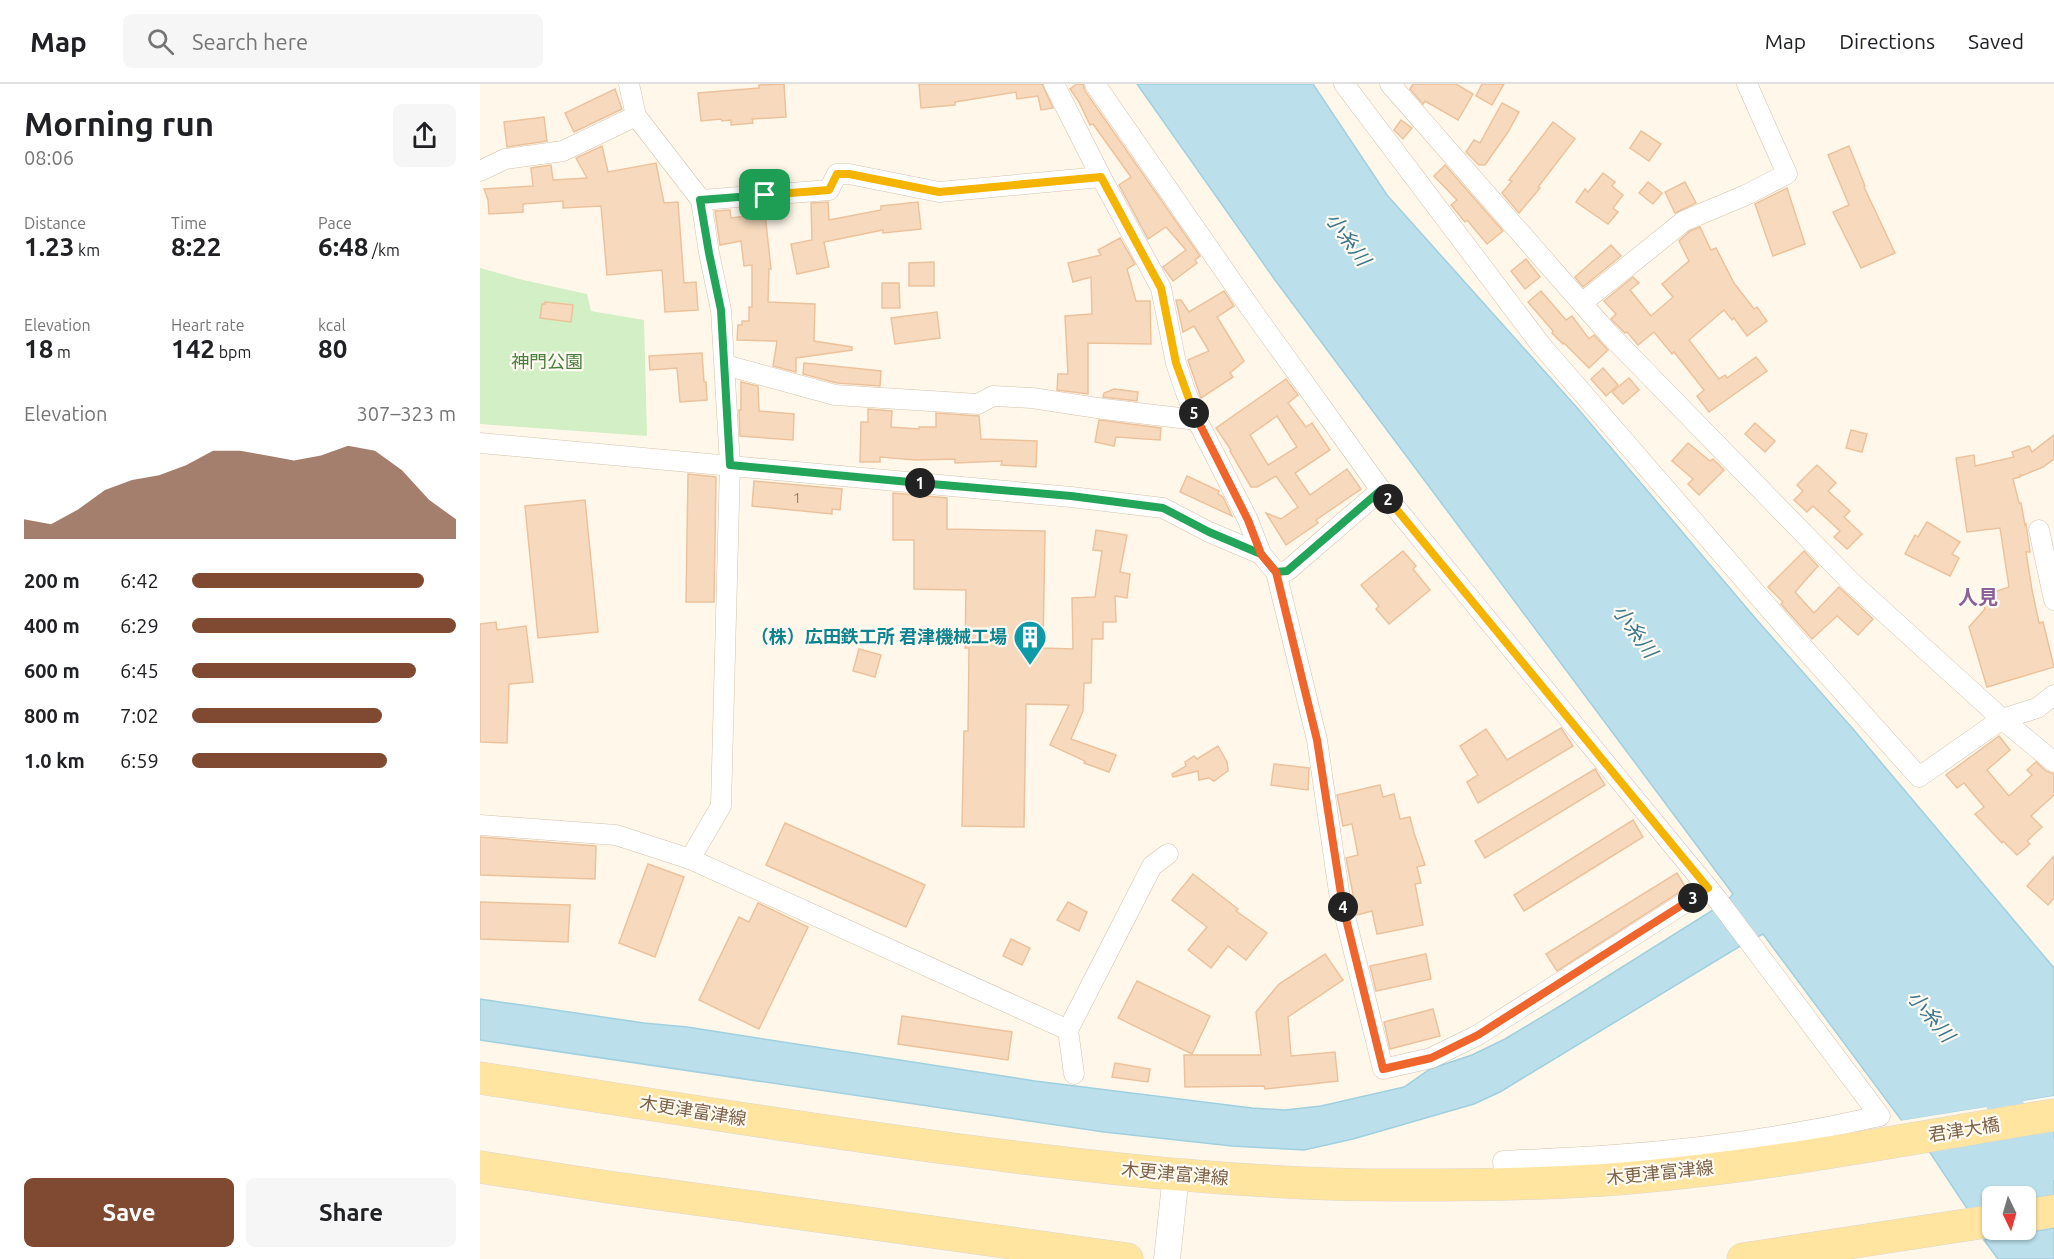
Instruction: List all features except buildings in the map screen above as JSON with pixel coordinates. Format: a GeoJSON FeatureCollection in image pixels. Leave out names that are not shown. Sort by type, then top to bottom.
{"type":"FeatureCollection","features":[{"type":"Feature","properties":{"kind":"main road","name":"木更津富津線"},"geometry":{"type":"LineString","coordinates":[[480,1077],[878,1139],[1006,1156],[1176,1175],[1316,1184],[1412,1185],[1603,1180],[1671,1173],[1874,1144]]}},
{"type":"Feature","properties":{"kind":"main road","name":"君津大橋"},"geometry":{"type":"LineString","coordinates":[[1874,1144],[2054,1115]]}},
{"type":"Feature","properties":{"kind":"main road"},"geometry":{"type":"LineString","coordinates":[[480,1167],[1127,1259]]}},
{"type":"Feature","properties":{"kind":"main road"},"geometry":{"type":"LineString","coordinates":[[2036,1214],[2054,1211]]}},
{"type":"Feature","properties":{"kind":"main road"},"geometry":{"type":"LineString","coordinates":[[1743,1259],[1982,1223]]}},
{"type":"Feature","properties":{"kind":"street"},"geometry":{"type":"LineString","coordinates":[[629,84],[636,116],[700,200],[721,310],[730,465],[721,807],[690,859]]}},
{"type":"Feature","properties":{"kind":"street"},"geometry":{"type":"LineString","coordinates":[[1054,84],[1161,288],[1176,363],[1197,420],[1248,520],[1261,554],[1276,572],[1317,740],[1339,892],[1383,1069],[1431,1058],[1478,1035],[1712,894]]}},
{"type":"Feature","properties":{"kind":"street"},"geometry":{"type":"LineString","coordinates":[[1095,84],[1251,309],[1381,490],[1712,894],[1880,1116],[1835,1126],[1701,1146],[1615,1155],[1503,1161],[1505,1183]]}},
{"type":"Feature","properties":{"kind":"street"},"geometry":{"type":"LineString","coordinates":[[1344,84],[1541,345],[1793,636],[1919,777],[2002,719],[2037,708],[2054,695]]}},
{"type":"Feature","properties":{"kind":"street"},"geometry":{"type":"LineString","coordinates":[[1390,84],[1582,303],[1851,582],[2002,719],[2054,762]]}},
{"type":"Feature","properties":{"kind":"street"},"geometry":{"type":"LineString","coordinates":[[1582,303],[1684,221],[1746,195],[1787,174],[1747,84]]}},
{"type":"Feature","properties":{"kind":"street"},"geometry":{"type":"LineString","coordinates":[[480,171],[505,159],[563,151],[636,116]]}},
{"type":"Feature","properties":{"kind":"street"},"geometry":{"type":"LineString","coordinates":[[700,200],[829,190],[837,174],[849,174],[939,192],[1101,177]]}},
{"type":"Feature","properties":{"kind":"street"},"geometry":{"type":"LineString","coordinates":[[725,364],[835,395],[978,404],[993,396],[1032,398],[1197,420]]}},
{"type":"Feature","properties":{"kind":"street"},"geometry":{"type":"LineString","coordinates":[[480,443],[1071,496],[1163,508],[1209,532],[1261,554]]}},
{"type":"Feature","properties":{"kind":"street"},"geometry":{"type":"LineString","coordinates":[[1276,572],[1287,571],[1381,490]]}},
{"type":"Feature","properties":{"kind":"street"},"geometry":{"type":"LineString","coordinates":[[2039,530],[2053,589]]}},
{"type":"Feature","properties":{"kind":"street"},"geometry":{"type":"LineString","coordinates":[[480,825],[616,835],[690,859],[1068,1030]]}},
{"type":"Feature","properties":{"kind":"street"},"geometry":{"type":"LineString","coordinates":[[1074,1074],[1068,1030],[1152,866],[1167,854]]}},
{"type":"Feature","properties":{"kind":"street"},"geometry":{"type":"LineString","coordinates":[[1167,1259],[1176,1175]]}},
{"type":"Feature","properties":{"kind":"green space","name":"神門公園"},"geometry":{"type":"Polygon","coordinates":[[[480,268],[587,294],[591,311],[644,320],[647,436],[480,424],[480,268]]]}},
{"type":"Feature","properties":{"kind":"water"},"geometry":{"type":"Polygon","coordinates":[[[1137,84],[1313,84],[1387,195],[1579,410],[1756,619],[1853,729],[2054,968],[2054,1096],[1902,1121],[1763,934],[1754,939],[1726,902],[1733,894],[1275,280],[1137,84]]]}},
{"type":"Feature","properties":{"kind":"water"},"geometry":{"type":"Polygon","coordinates":[[[1716,908],[1742,945],[1500,1092],[1474,1104],[1353,1139],[1304,1150],[1232,1146],[1104,1132],[480,1040],[480,999],[644,1023],[687,1027],[1035,1081],[1252,1108],[1285,1110],[1321,1106],[1404,1087],[1430,1069],[1472,1055],[1505,1039],[1716,908]]]}},
{"type":"Feature","properties":{"kind":"water"},"geometry":{"type":"Polygon","coordinates":[[[2054,1127],[2054,1195],[2036,1198],[2036,1186],[1982,1186],[1982,1208],[1968,1210],[1927,1148],[2054,1127]]]}},
{"type":"Feature","properties":{"kind":"water"},"geometry":{"type":"Polygon","coordinates":[[[2054,1228],[2054,1259],[1998,1259],[1984,1240],[2036,1240],[2036,1231],[2054,1228]]]}},
{"type":"Feature","properties":{"kind":"pier"},"geometry":{"type":"Polygon","coordinates":[[[2054,1096],[2054,1099],[1903,1124],[1899,1121],[2054,1096]]]}},
{"type":"Feature","properties":{"kind":"waterway","name":"小糸川"},"geometry":{"type":"LineString","coordinates":[[1976,1070],[2054,1164]]}},
{"type":"Feature","properties":{"kind":"place","name":"（株）広田鉄工所 君津機械工場"},"geometry":{"type":"Point","coordinates":[1030,666]}},
{"type":"Feature","properties":{"kind":"district","name":"人見"},"geometry":{"type":"Point","coordinates":[1978,597]}},
{"type":"Feature","properties":{"kind":"route"},"geometry":{"type":"LineString","coordinates":[[765,195],[700,200],[721,310],[730,465],[1071,496],[1163,508],[1209,532],[1261,554],[1276,572],[1287,571],[1381,490],[1708,888],[1478,1035],[1431,1058],[1383,1069],[1339,892],[1317,740],[1276,572],[1261,554],[1248,520],[1197,420],[1176,363],[1161,288],[1101,177],[939,192],[849,174],[837,174],[829,190],[765,195]]}}]}
